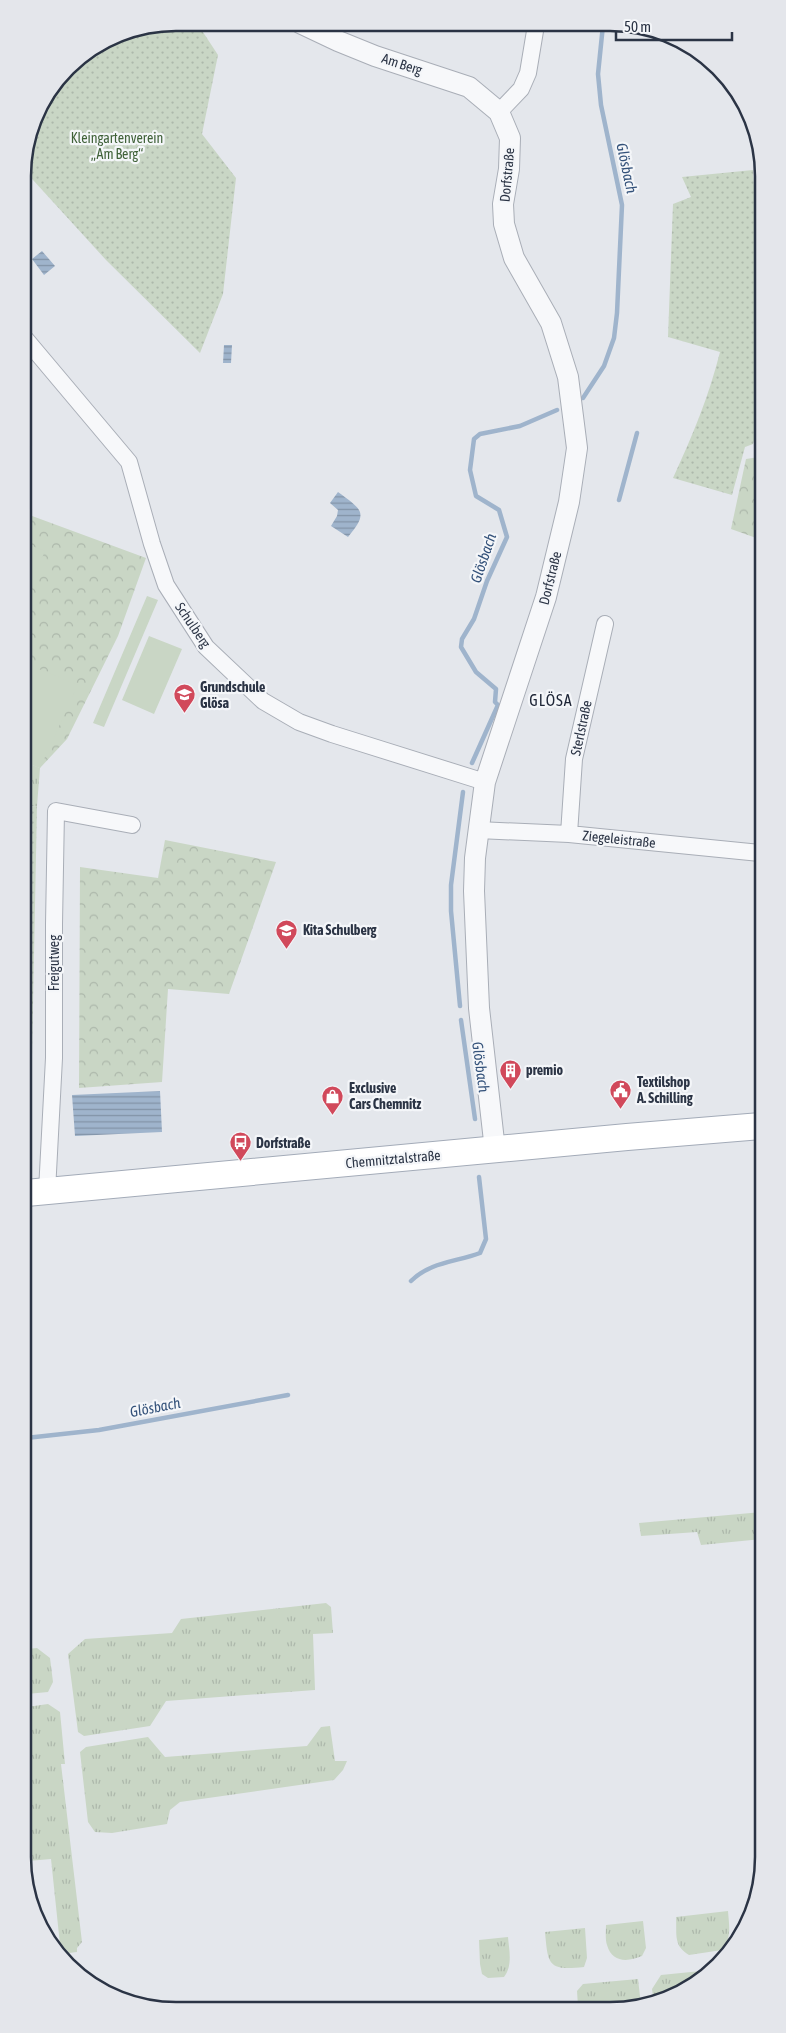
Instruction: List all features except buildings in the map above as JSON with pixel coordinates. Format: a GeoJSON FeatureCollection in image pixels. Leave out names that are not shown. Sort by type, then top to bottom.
{"type":"FeatureCollection","features":[{"type":"Feature","properties":{"kind":"main road","name":"Chemnitztalstraße"},"geometry":{"type":"LineString","coordinates":[[36,1192],[754,1127]]}},
{"type":"Feature","properties":{"kind":"street"},"geometry":{"type":"LineString","coordinates":[[499,112],[521,89],[528,73],[535,31]]}},
{"type":"Feature","properties":{"kind":"street","name":"Am Berg"},"geometry":{"type":"LineString","coordinates":[[318,32],[375,56],[469,87],[499,112]]}},
{"type":"Feature","properties":{"kind":"street","name":"Dorfstraße"},"geometry":{"type":"LineString","coordinates":[[495,1150],[478,991],[474,890],[478,830],[486,782],[546,597],[569,502],[576,448],[568,377],[550,324],[514,258],[504,224],[503,204],[509,168],[510,138],[499,112]]}},
{"type":"Feature","properties":{"kind":"street","name":"Schulberg"},"geometry":{"type":"LineString","coordinates":[[32,347],[129,462],[152,544],[166,585],[206,647],[263,702],[299,722],[332,734],[486,782]]}},
{"type":"Feature","properties":{"kind":"street","name":"Sterlstraße"},"geometry":{"type":"LineString","coordinates":[[569,834],[574,759],[605,624]]}},
{"type":"Feature","properties":{"kind":"street","name":"Freigutweg"},"geometry":{"type":"LineString","coordinates":[[36,1192],[54,1058],[56,811],[132,825]]}},
{"type":"Feature","properties":{"kind":"street","name":"Ziegeleistraße"},"geometry":{"type":"LineString","coordinates":[[478,830],[569,834],[755,852]]}},
{"type":"Feature","properties":{"kind":"green space","name":"Kleingartenverein „Am Berg“"},"geometry":{"type":"Polygon","coordinates":[[[203,32],[218,55],[202,134],[236,178],[223,294],[200,353],[106,260],[32,179],[32,157],[42,121],[67,81],[81,67],[104,51],[121,42],[148,34],[203,32]]]}},
{"type":"Feature","properties":{"kind":"green space"},"geometry":{"type":"Polygon","coordinates":[[[753,170],[755,202],[755,438],[753,444],[745,447],[732,495],[673,478],[700,416],[720,352],[668,337],[673,204],[691,197],[682,177],[753,170]]]}},
{"type":"Feature","properties":{"kind":"green space"},"geometry":{"type":"Polygon","coordinates":[[[755,458],[755,537],[731,529],[746,459],[755,458]]]}},
{"type":"Feature","properties":{"kind":"green space"},"geometry":{"type":"Polygon","coordinates":[[[32,516],[146,558],[118,636],[67,739],[40,768],[32,765],[32,516]]]}},
{"type":"Feature","properties":{"kind":"green space"},"geometry":{"type":"Polygon","coordinates":[[[32,546],[45,551],[32,581],[32,546]]]}},
{"type":"Feature","properties":{"kind":"green space"},"geometry":{"type":"Polygon","coordinates":[[[147,596],[158,600],[104,727],[93,723],[147,596]]]}},
{"type":"Feature","properties":{"kind":"green space"},"geometry":{"type":"Polygon","coordinates":[[[149,636],[182,649],[154,714],[122,700],[149,636]]]}},
{"type":"Feature","properties":{"kind":"green space"},"geometry":{"type":"Polygon","coordinates":[[[32,666],[78,685],[40,768],[32,765],[32,666]]]}},
{"type":"Feature","properties":{"kind":"green space"},"geometry":{"type":"Polygon","coordinates":[[[32,765],[40,768],[37,806],[32,806],[32,765]]]}},
{"type":"Feature","properties":{"kind":"green space"},"geometry":{"type":"Polygon","coordinates":[[[32,806],[37,806],[32,1056],[31,1056],[32,806]]]}},
{"type":"Feature","properties":{"kind":"green space"},"geometry":{"type":"Polygon","coordinates":[[[165,840],[276,862],[229,994],[168,989],[162,1082],[79,1088],[80,867],[158,878],[165,840]]]}},
{"type":"Feature","properties":{"kind":"green space"},"geometry":{"type":"Polygon","coordinates":[[[754,1513],[754,1540],[701,1545],[697,1532],[641,1536],[639,1523],[754,1513]]]}},
{"type":"Feature","properties":{"kind":"green space"},"geometry":{"type":"Polygon","coordinates":[[[326,1603],[331,1607],[333,1633],[313,1634],[315,1690],[166,1701],[150,1726],[84,1736],[78,1732],[68,1654],[85,1639],[172,1633],[181,1619],[326,1603]]]}},
{"type":"Feature","properties":{"kind":"green space"},"geometry":{"type":"Polygon","coordinates":[[[37,1648],[50,1658],[53,1682],[48,1692],[31,1694],[31,1649],[37,1648]]]}},
{"type":"Feature","properties":{"kind":"green space"},"geometry":{"type":"Polygon","coordinates":[[[48,1704],[60,1712],[65,1764],[61,1764],[82,1942],[77,1948],[77,1952],[68,1953],[60,1943],[51,1859],[31,1861],[31,1706],[48,1704]]]}},
{"type":"Feature","properties":{"kind":"green space"},"geometry":{"type":"Polygon","coordinates":[[[330,1726],[335,1761],[347,1761],[343,1770],[334,1780],[180,1802],[170,1810],[167,1824],[112,1833],[95,1832],[88,1822],[80,1752],[86,1747],[148,1737],[165,1757],[307,1746],[321,1727],[330,1726]]]}},
{"type":"Feature","properties":{"kind":"green space"},"geometry":{"type":"Polygon","coordinates":[[[728,1911],[729,1936],[725,1945],[720,1950],[689,1955],[678,1943],[676,1917],[728,1911]]]}},
{"type":"Feature","properties":{"kind":"green space"},"geometry":{"type":"Polygon","coordinates":[[[643,1921],[646,1948],[642,1956],[621,1960],[609,1951],[606,1943],[606,1925],[643,1921]]]}},
{"type":"Feature","properties":{"kind":"green space"},"geometry":{"type":"Polygon","coordinates":[[[585,1928],[587,1958],[584,1967],[563,1968],[552,1963],[547,1952],[545,1932],[585,1928]]]}},
{"type":"Feature","properties":{"kind":"green space"},"geometry":{"type":"Polygon","coordinates":[[[508,1937],[509,1968],[504,1977],[488,1978],[482,1974],[479,1940],[508,1937]]]}},
{"type":"Feature","properties":{"kind":"green space"},"geometry":{"type":"Polygon","coordinates":[[[698,1971],[674,1987],[653,1995],[652,1989],[661,1975],[698,1971]]]}},
{"type":"Feature","properties":{"kind":"green space"},"geometry":{"type":"Polygon","coordinates":[[[638,1979],[640,1999],[629,2001],[578,2002],[577,1991],[583,1984],[638,1979]]]}},
{"type":"Feature","properties":{"kind":"water"},"geometry":{"type":"Polygon","coordinates":[[[42,251],[55,266],[44,275],[32,259],[42,251]]]}},
{"type":"Feature","properties":{"kind":"water"},"geometry":{"type":"Polygon","coordinates":[[[224,345],[232,345],[231,363],[223,363],[224,345]]]}},
{"type":"Feature","properties":{"kind":"water"},"geometry":{"type":"Polygon","coordinates":[[[338,492],[353,503],[360,512],[359,522],[348,537],[331,526],[338,510],[330,503],[338,492]]]}},
{"type":"Feature","properties":{"kind":"water"},"geometry":{"type":"Polygon","coordinates":[[[160,1091],[162,1132],[75,1136],[72,1095],[160,1091]]]}},
{"type":"Feature","properties":{"kind":"waterway","name":"Glösbach"},"geometry":{"type":"LineString","coordinates":[[583,398],[604,366],[614,338],[617,313],[622,205],[601,105],[598,74],[602,31]]}},
{"type":"Feature","properties":{"kind":"waterway","name":"Glösbach"},"geometry":{"type":"LineString","coordinates":[[472,763],[498,705],[495,702],[496,689],[476,672],[461,647],[462,639],[474,619],[487,581],[507,537],[499,510],[476,496],[470,470],[474,439],[480,434],[520,426],[557,410]]}},
{"type":"Feature","properties":{"kind":"waterway"},"geometry":{"type":"LineString","coordinates":[[619,500],[637,433]]}},
{"type":"Feature","properties":{"kind":"waterway","name":"Glösbach"},"geometry":{"type":"LineString","coordinates":[[460,1006],[451,911],[451,885],[463,792]]}},
{"type":"Feature","properties":{"kind":"waterway","name":"Glösbach"},"geometry":{"type":"LineString","coordinates":[[461,1020],[475,1119]]}},
{"type":"Feature","properties":{"kind":"waterway","name":"Glösbach"},"geometry":{"type":"LineString","coordinates":[[411,1281],[435,1266],[480,1253],[486,1239],[479,1177]]}},
{"type":"Feature","properties":{"kind":"waterway","name":"Glösbach"},"geometry":{"type":"LineString","coordinates":[[31,1437],[99,1430],[288,1395]]}},
{"type":"Feature","properties":{"kind":"place","name":"Grundschule Glösa"},"geometry":{"type":"Point","coordinates":[184,714]}},
{"type":"Feature","properties":{"kind":"place","name":"Kita Schulberg"},"geometry":{"type":"Point","coordinates":[287,949]}},
{"type":"Feature","properties":{"kind":"place","name":"premio"},"geometry":{"type":"Point","coordinates":[510,1089]}},
{"type":"Feature","properties":{"kind":"place","name":"Textilshop A. Schilling"},"geometry":{"type":"Point","coordinates":[621,1109]}},
{"type":"Feature","properties":{"kind":"place","name":"Exclusive Cars Chemnitz"},"geometry":{"type":"Point","coordinates":[333,1115]}},
{"type":"Feature","properties":{"kind":"place","name":"Dorfstraße"},"geometry":{"type":"Point","coordinates":[240,1162]}},
{"type":"Feature","properties":{"kind":"district","name":"GLÖSA"},"geometry":{"type":"Point","coordinates":[551,700]}}]}
